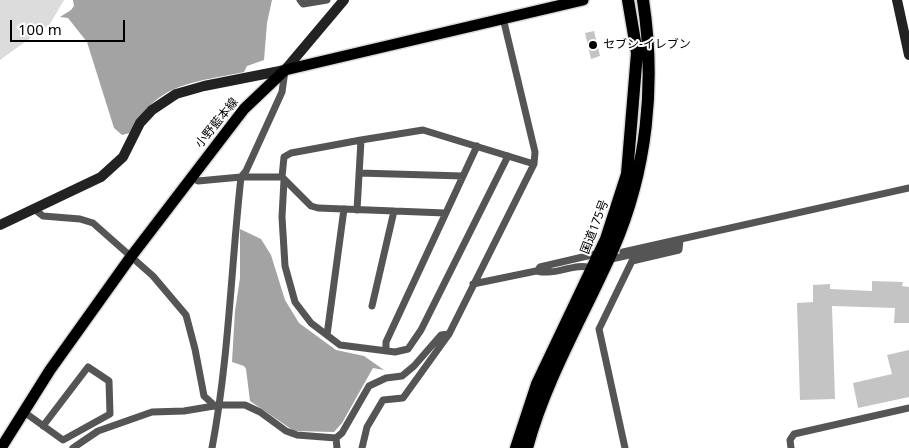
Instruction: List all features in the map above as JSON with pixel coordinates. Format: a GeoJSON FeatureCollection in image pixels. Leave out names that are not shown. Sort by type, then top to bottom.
{"type":"FeatureCollection","features":[{"type":"Feature","properties":{"kind":"highway","name":"国道175号"},"geometry":{"type":"LineString","coordinates":[[527,448],[549,386],[604,257],[627,174],[637,53],[628,0]]}},
{"type":"Feature","properties":{"kind":"highway","name":"国道175号"},"geometry":{"type":"LineString","coordinates":[[516,448],[537,384],[590,264],[618,250],[642,159],[645,130],[649,89],[649,41],[643,0]]}},
{"type":"Feature","properties":{"kind":"main road"},"geometry":{"type":"LineString","coordinates":[[285,70],[583,0]]}},
{"type":"Feature","properties":{"kind":"main road","name":"小野藍本線"},"geometry":{"type":"LineString","coordinates":[[2,448],[50,370],[130,258],[244,109],[285,70]]}},
{"type":"Feature","properties":{"kind":"street"},"geometry":{"type":"LineString","coordinates":[[300,0],[303,4],[327,0]]}},
{"type":"Feature","properties":{"kind":"street"},"geometry":{"type":"LineString","coordinates":[[212,448],[228,346],[229,298],[242,177],[282,92],[285,70],[343,0]]}},
{"type":"Feature","properties":{"kind":"street"},"geometry":{"type":"LineString","coordinates":[[897,0],[909,55]]}},
{"type":"Feature","properties":{"kind":"street"},"geometry":{"type":"LineString","coordinates":[[362,448],[367,427],[383,400],[403,398],[449,334],[472,284],[534,164],[535,152],[503,18]]}},
{"type":"Feature","properties":{"kind":"street"},"geometry":{"type":"LineString","coordinates":[[0,225],[101,177],[123,157],[140,123],[152,110],[176,94],[204,86],[285,70]]}},
{"type":"Feature","properties":{"kind":"street"},"geometry":{"type":"LineString","coordinates":[[508,156],[422,330],[408,349],[395,352],[340,345],[311,323],[295,302],[289,288],[285,266],[282,218],[284,157],[291,153],[423,130],[477,146],[534,164]]}},
{"type":"Feature","properties":{"kind":"street"},"geometry":{"type":"LineString","coordinates":[[357,210],[361,140]]}},
{"type":"Feature","properties":{"kind":"street"},"geometry":{"type":"LineString","coordinates":[[386,351],[386,342],[477,146]]}},
{"type":"Feature","properties":{"kind":"street"},"geometry":{"type":"LineString","coordinates":[[359,173],[463,176]]}},
{"type":"Feature","properties":{"kind":"street"},"geometry":{"type":"LineString","coordinates":[[191,177],[198,181],[242,177],[283,178],[311,206],[445,214]]}},
{"type":"Feature","properties":{"kind":"street"},"geometry":{"type":"LineString","coordinates":[[537,271],[540,267],[671,247],[680,240],[909,188]]}},
{"type":"Feature","properties":{"kind":"street"},"geometry":{"type":"LineString","coordinates":[[34,209],[44,216],[80,219],[93,223],[108,235],[130,258],[153,276],[186,316],[204,396],[218,406]]}},
{"type":"Feature","properties":{"kind":"street"},"geometry":{"type":"LineString","coordinates":[[327,335],[344,209]]}},
{"type":"Feature","properties":{"kind":"street"},"geometry":{"type":"LineString","coordinates":[[372,306],[394,211]]}},
{"type":"Feature","properties":{"kind":"street"},"geometry":{"type":"LineString","coordinates":[[618,250],[675,238],[680,240]]}},
{"type":"Feature","properties":{"kind":"street"},"geometry":{"type":"LineString","coordinates":[[625,448],[599,330],[632,261],[679,250],[680,240]]}},
{"type":"Feature","properties":{"kind":"street"},"geometry":{"type":"LineString","coordinates":[[472,284],[537,271],[546,274],[590,264]]}},
{"type":"Feature","properties":{"kind":"street"},"geometry":{"type":"LineString","coordinates":[[72,448],[98,431],[152,412],[184,411],[218,406],[245,405],[260,412],[286,431],[297,435],[336,438],[342,433],[369,386],[386,378],[402,376],[414,366],[441,335],[449,334]]}},
{"type":"Feature","properties":{"kind":"street"},"geometry":{"type":"LineString","coordinates":[[24,412],[63,440],[110,414],[109,381],[88,367],[44,426]]}},
{"type":"Feature","properties":{"kind":"street"},"geometry":{"type":"LineString","coordinates":[[791,448],[790,440],[794,434],[909,408]]}},
{"type":"Feature","properties":{"kind":"street"},"geometry":{"type":"LineString","coordinates":[[336,438],[337,448]]}},
{"type":"Feature","properties":{"kind":"shaded area"},"geometry":{"type":"Polygon","coordinates":[[[0,0],[64,0],[50,24],[0,60],[0,0]]]}},
{"type":"Feature","properties":{"kind":"shaded area"},"geometry":{"type":"Polygon","coordinates":[[[73,0],[272,0],[267,23],[264,60],[247,66],[244,72],[193,83],[164,94],[141,116],[130,133],[122,135],[114,128],[87,42],[68,18],[60,17],[71,10],[74,6],[73,0]]]}},
{"type":"Feature","properties":{"kind":"shaded area"},"geometry":{"type":"Polygon","coordinates":[[[240,229],[261,239],[271,255],[285,300],[299,323],[336,350],[364,356],[384,370],[373,368],[342,423],[334,432],[294,431],[250,401],[246,369],[244,366],[232,362],[235,311],[240,278],[240,229]]]}},
{"type":"Feature","properties":{"kind":"building","name":"セブン-イレブン"},"geometry":{"type":"Polygon","coordinates":[[[594,31],[600,56],[591,59],[585,33],[594,31]]]}},
{"type":"Feature","properties":{"kind":"building"},"geometry":{"type":"Polygon","coordinates":[[[872,281],[903,282],[902,286],[909,287],[909,323],[894,323],[895,308],[832,306],[835,399],[800,400],[797,303],[813,302],[813,285],[830,284],[830,289],[872,291],[872,281]]]}},
{"type":"Feature","properties":{"kind":"building"},"geometry":{"type":"Polygon","coordinates":[[[909,350],[909,397],[858,408],[853,383],[892,374],[887,355],[909,350]]]}},
{"type":"Feature","properties":{"kind":"place","name":"セブン-イレブン"},"geometry":{"type":"Point","coordinates":[593,45]}}]}
